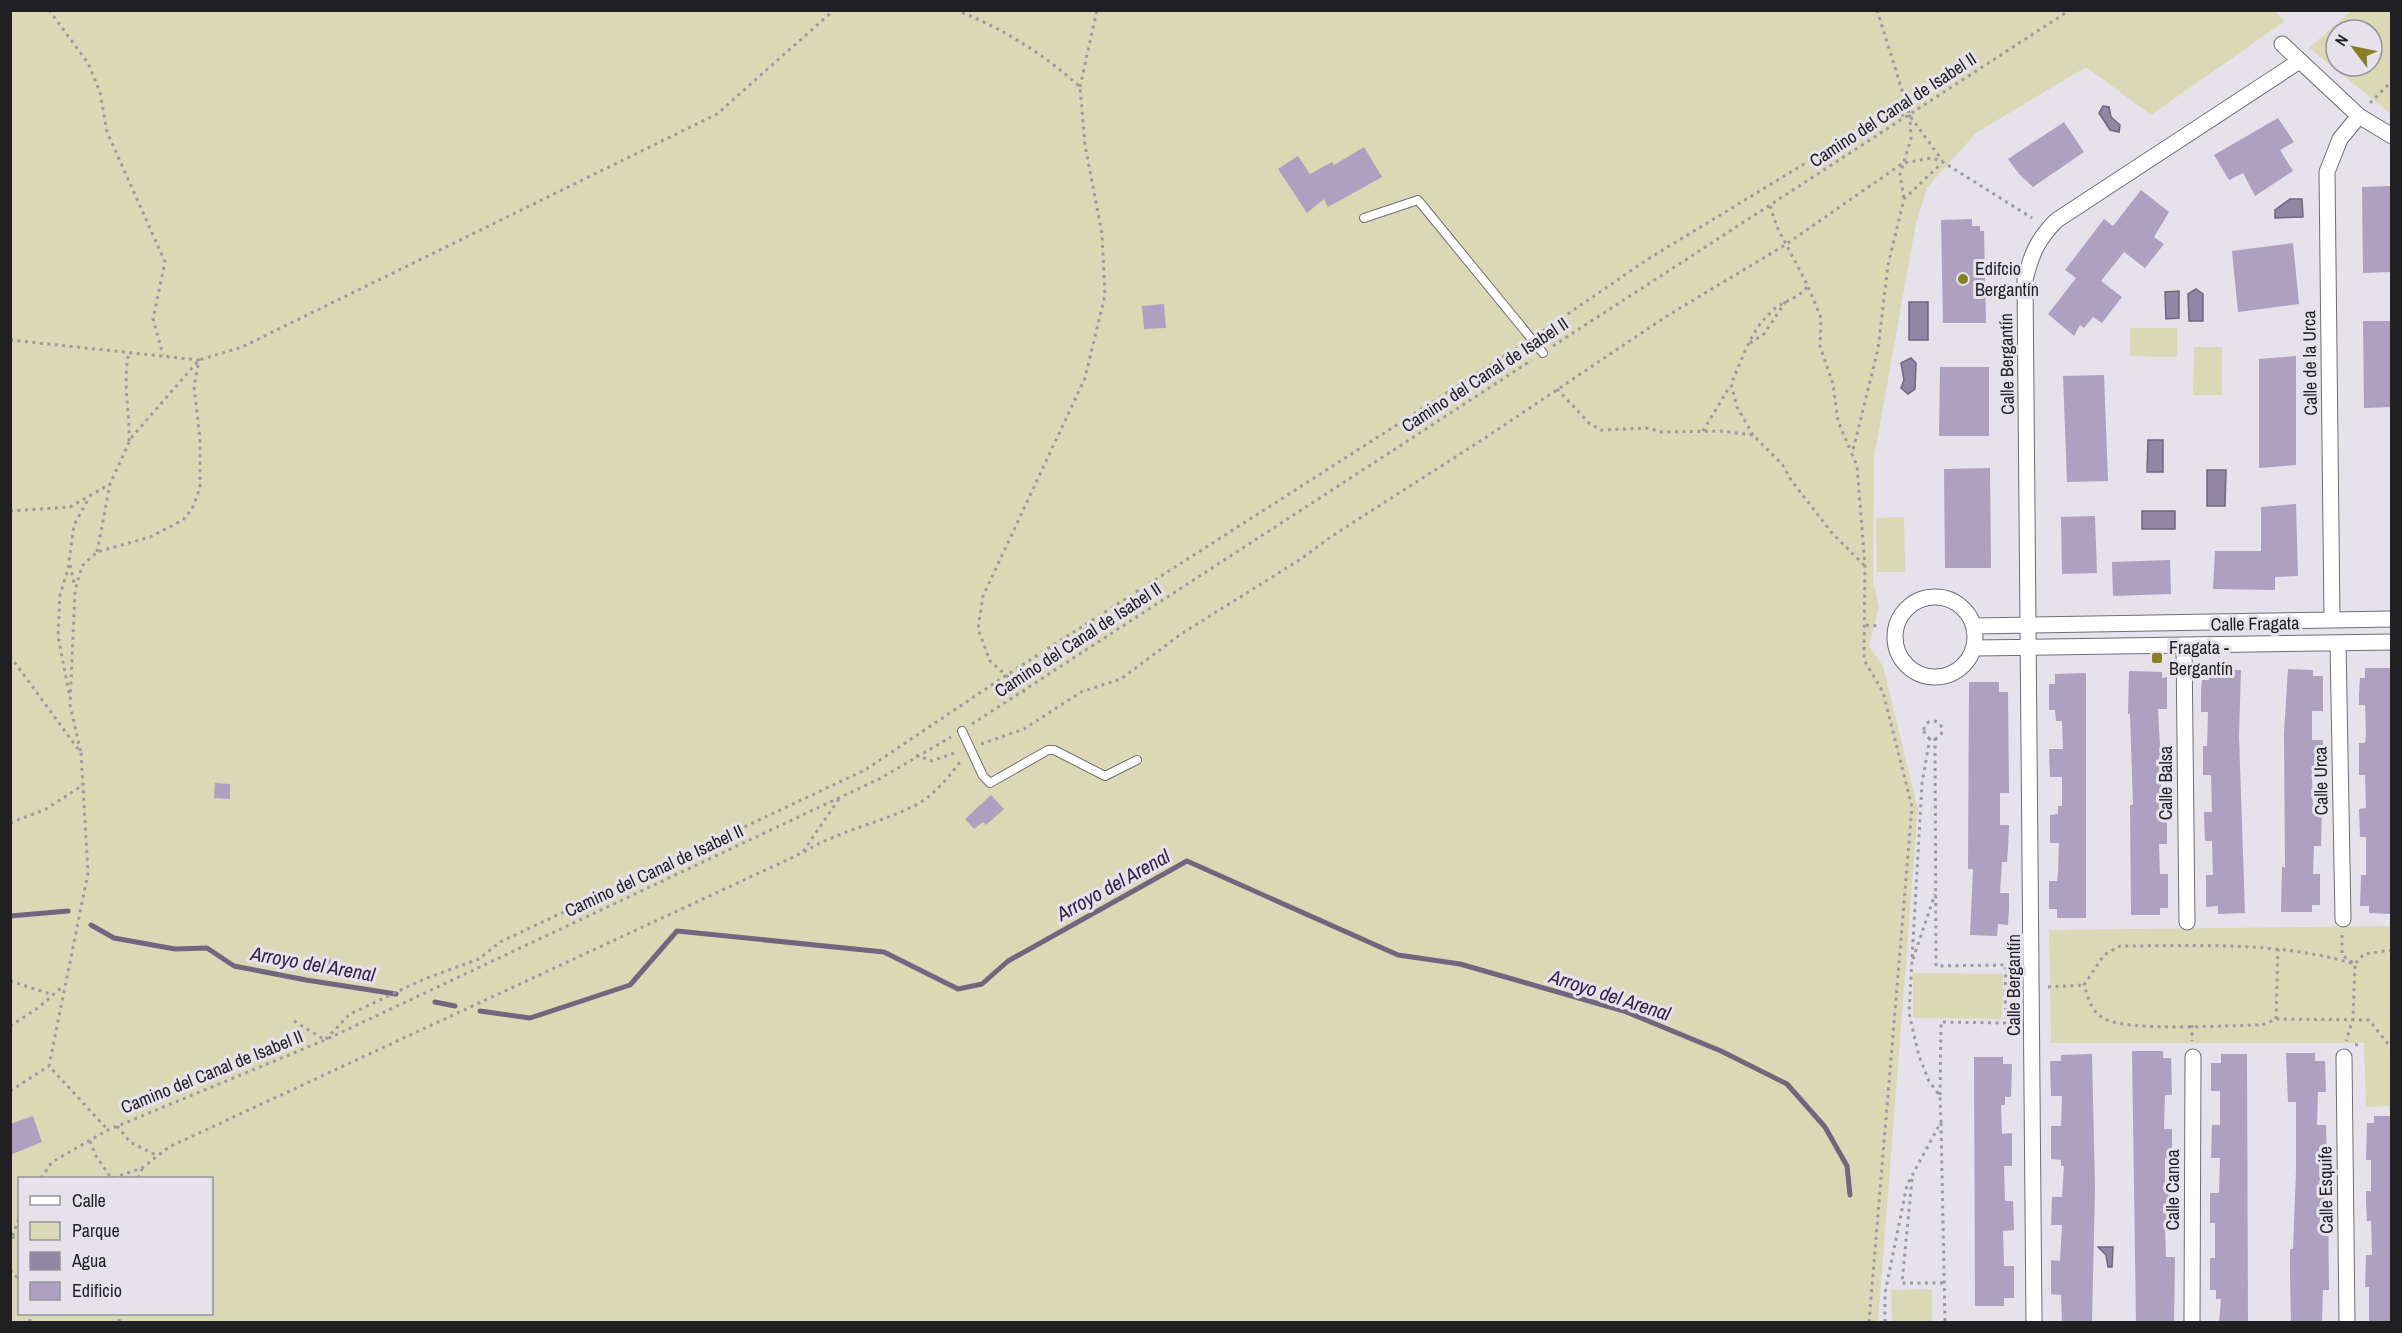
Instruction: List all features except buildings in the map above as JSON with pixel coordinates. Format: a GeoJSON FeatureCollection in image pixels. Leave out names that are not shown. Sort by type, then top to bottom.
{"type":"FeatureCollection","features":[{"type":"Feature","properties":{"kind":"street"},"geometry":{"type":"LineString","coordinates":[[2282,44],[2298,62],[2359,116],[2391,136]]}},
{"type":"Feature","properties":{"kind":"street","name":"Calle Bergantín"},"geometry":{"type":"LineString","coordinates":[[2034,1323],[2030,647],[2025,280],[2031,256],[2043,234],[2057,220],[2298,62]]}},
{"type":"Feature","properties":{"kind":"street","name":"Calle de la Urca"},"geometry":{"type":"LineString","coordinates":[[2332,620],[2327,172],[2340,139],[2359,116]]}},
{"type":"Feature","properties":{"kind":"street"},"geometry":{"type":"LineString","coordinates":[[1933,596],[1946,597],[1959,603],[1968,613],[1974,626],[1974,648],[1967,662],[1956,672],[1941,677],[1926,677],[1912,670],[1901,659],[1895,645],[1895,630],[1908,606],[1920,599],[1933,596]]}},
{"type":"Feature","properties":{"kind":"street","name":"Calle Fragata"},"geometry":{"type":"LineString","coordinates":[[1974,626],[2391,619]]}},
{"type":"Feature","properties":{"kind":"street","name":"Calle Fragata"},"geometry":{"type":"LineString","coordinates":[[1974,648],[2391,642]]}},
{"type":"Feature","properties":{"kind":"street","name":"Calle Urca"},"geometry":{"type":"LineString","coordinates":[[2338,643],[2342,923]]}},
{"type":"Feature","properties":{"kind":"street","name":"Calle Balsa"},"geometry":{"type":"LineString","coordinates":[[2184,645],[2187,922]]}},
{"type":"Feature","properties":{"kind":"street","name":"Calle Esquife"},"geometry":{"type":"LineString","coordinates":[[2345,1051],[2347,1323]]}},
{"type":"Feature","properties":{"kind":"street","name":"Calle Canoa"},"geometry":{"type":"LineString","coordinates":[[2192,1053],[2192,1323]]}},
{"type":"Feature","properties":{"kind":"lane"},"geometry":{"type":"LineString","coordinates":[[1364,218],[1418,200],[1543,353]]}},
{"type":"Feature","properties":{"kind":"lane"},"geometry":{"type":"LineString","coordinates":[[962,730],[983,776],[990,783],[1048,750],[1054,750],[1105,776],[1137,760]]}},
{"type":"Feature","properties":{"kind":"path"},"geometry":{"type":"LineString","coordinates":[[49,10],[88,63],[100,92],[107,132],[165,262],[153,319],[163,356]]}},
{"type":"Feature","properties":{"kind":"path"},"geometry":{"type":"LineString","coordinates":[[10,340],[199,360],[242,347],[717,114],[834,10]]}},
{"type":"Feature","properties":{"kind":"path"},"geometry":{"type":"LineString","coordinates":[[955,10],[982,20],[1052,62],[1080,87]]}},
{"type":"Feature","properties":{"kind":"path"},"geometry":{"type":"LineString","coordinates":[[1025,692],[990,661],[978,629],[983,596],[1085,378],[1105,295],[1102,234],[1085,145],[1080,87],[1097,10]]}},
{"type":"Feature","properties":{"kind":"path"},"geometry":{"type":"LineString","coordinates":[[1852,453],[1878,349],[1888,265],[1904,199],[1900,174],[1911,139],[1910,116],[1877,10]]}},
{"type":"Feature","properties":{"kind":"path","name":"Camino del Canal de Isabel II"},"geometry":{"type":"LineString","coordinates":[[42,1177],[52,1162],[108,1130],[325,1040],[879,779],[1025,692],[2070,10]]}},
{"type":"Feature","properties":{"kind":"path"},"geometry":{"type":"LineString","coordinates":[[2359,116],[2391,81]]}},
{"type":"Feature","properties":{"kind":"path"},"geometry":{"type":"LineString","coordinates":[[294,1021],[325,1040],[350,1014],[424,979],[479,959],[500,942],[865,770],[1005,676],[1530,339],[1648,259],[1822,153],[1893,114],[1910,116],[1943,162]]}},
{"type":"Feature","properties":{"kind":"path"},"geometry":{"type":"LineString","coordinates":[[916,755],[932,761],[1024,729],[1081,692],[1121,680],[1181,634],[1301,559],[1332,536],[1719,283],[1785,245],[1903,163],[1932,158],[1943,162],[2032,218]]}},
{"type":"Feature","properties":{"kind":"path"},"geometry":{"type":"LineString","coordinates":[[1904,199],[1943,162]]}},
{"type":"Feature","properties":{"kind":"path"},"geometry":{"type":"LineString","coordinates":[[1770,206],[1785,245],[1809,286],[1821,318],[1820,346],[1833,384],[1838,421],[1857,466],[1865,566],[1864,660],[1883,692],[1912,807],[1869,1323]]}},
{"type":"Feature","properties":{"kind":"path"},"geometry":{"type":"LineString","coordinates":[[1703,430],[1731,384],[1755,330],[1769,313],[1803,293],[1809,286]]}},
{"type":"Feature","properties":{"kind":"path"},"geometry":{"type":"LineString","coordinates":[[1749,344],[1764,334],[1786,301]]}},
{"type":"Feature","properties":{"kind":"path"},"geometry":{"type":"LineString","coordinates":[[129,352],[124,375],[130,410],[129,442]]}},
{"type":"Feature","properties":{"kind":"path"},"geometry":{"type":"LineString","coordinates":[[97,552],[110,484],[129,442],[199,360]]}},
{"type":"Feature","properties":{"kind":"path"},"geometry":{"type":"LineString","coordinates":[[70,705],[76,589],[82,566],[97,552],[150,537],[183,520],[192,509],[200,488],[200,440],[194,387],[199,360]]}},
{"type":"Feature","properties":{"kind":"path"},"geometry":{"type":"LineString","coordinates":[[1731,384],[1737,406],[1753,435],[1782,464],[1791,480],[1825,525],[1865,566]]}},
{"type":"Feature","properties":{"kind":"path"},"geometry":{"type":"LineString","coordinates":[[1557,388],[1589,423],[1601,430],[1647,428],[1662,432],[1703,430],[1753,435]]}},
{"type":"Feature","properties":{"kind":"path"},"geometry":{"type":"LineString","coordinates":[[10,511],[70,507],[110,484]]}},
{"type":"Feature","properties":{"kind":"path"},"geometry":{"type":"LineString","coordinates":[[10,1091],[49,1066],[88,873],[81,753],[58,636],[60,595],[74,525],[89,498]]}},
{"type":"Feature","properties":{"kind":"path"},"geometry":{"type":"LineString","coordinates":[[69,557],[71,578],[76,589]]}},
{"type":"Feature","properties":{"kind":"path"},"geometry":{"type":"LineString","coordinates":[[1866,625],[1880,626]]}},
{"type":"Feature","properties":{"kind":"path"},"geometry":{"type":"LineString","coordinates":[[10,656],[81,753]]}},
{"type":"Feature","properties":{"kind":"path"},"geometry":{"type":"LineString","coordinates":[[1935,738],[1930,738],[1926,734],[1925,726],[1934,721],[1941,729],[1935,738],[1936,966],[2006,965],[2006,1023],[1941,1022],[1940,1096],[1945,1323]]}},
{"type":"Feature","properties":{"kind":"path"},"geometry":{"type":"LineString","coordinates":[[1930,738],[1922,783],[1909,1013],[1911,1030],[1929,1081],[1940,1096]]}},
{"type":"Feature","properties":{"kind":"path"},"geometry":{"type":"LineString","coordinates":[[117,1177],[142,1168],[180,1142],[802,853],[825,839],[914,807],[949,777],[970,748]]}},
{"type":"Feature","properties":{"kind":"path"},"geometry":{"type":"LineString","coordinates":[[10,823],[46,809],[84,784]]}},
{"type":"Feature","properties":{"kind":"path"},"geometry":{"type":"LineString","coordinates":[[802,853],[840,798]]}},
{"type":"Feature","properties":{"kind":"path"},"geometry":{"type":"LineString","coordinates":[[1912,963],[1936,890]]}},
{"type":"Feature","properties":{"kind":"path"},"geometry":{"type":"LineString","coordinates":[[2342,923],[2342,955],[2355,964]]}},
{"type":"Feature","properties":{"kind":"path"},"geometry":{"type":"LineString","coordinates":[[2084,985],[2104,955],[2120,946],[2262,946],[2323,954],[2355,964]]}},
{"type":"Feature","properties":{"kind":"path"},"geometry":{"type":"LineString","coordinates":[[2276,1019],[2278,948]]}},
{"type":"Feature","properties":{"kind":"path"},"geometry":{"type":"LineString","coordinates":[[2345,1051],[2353,1019],[2355,964],[2364,954],[2391,950]]}},
{"type":"Feature","properties":{"kind":"path"},"geometry":{"type":"LineString","coordinates":[[10,981],[54,994]]}},
{"type":"Feature","properties":{"kind":"path"},"geometry":{"type":"LineString","coordinates":[[10,1026],[65,985]]}},
{"type":"Feature","properties":{"kind":"path"},"geometry":{"type":"LineString","coordinates":[[2048,987],[2084,985]]}},
{"type":"Feature","properties":{"kind":"path"},"geometry":{"type":"LineString","coordinates":[[2084,985],[2091,1005],[2104,1019],[2127,1026],[2262,1025],[2276,1019],[2369,1020],[2391,1049]]}},
{"type":"Feature","properties":{"kind":"path"},"geometry":{"type":"LineString","coordinates":[[2005,993],[2010,993]]}},
{"type":"Feature","properties":{"kind":"path"},"geometry":{"type":"LineString","coordinates":[[2192,1025],[2192,1053]]}},
{"type":"Feature","properties":{"kind":"path"},"geometry":{"type":"LineString","coordinates":[[49,1066],[108,1130]]}},
{"type":"Feature","properties":{"kind":"path"},"geometry":{"type":"LineString","coordinates":[[1885,1323],[1885,1293],[1907,1185],[1941,1122]]}},
{"type":"Feature","properties":{"kind":"path"},"geometry":{"type":"LineString","coordinates":[[117,1126],[130,1142],[158,1156]]}},
{"type":"Feature","properties":{"kind":"path"},"geometry":{"type":"LineString","coordinates":[[90,1140],[96,1156],[111,1177]]}},
{"type":"Feature","properties":{"kind":"path"},"geometry":{"type":"LineString","coordinates":[[139,1177],[142,1168]]}},
{"type":"Feature","properties":{"kind":"path"},"geometry":{"type":"LineString","coordinates":[[1912,1177],[1902,1283],[1944,1283]]}},
{"type":"Feature","properties":{"kind":"path"},"geometry":{"type":"LineString","coordinates":[[11,1240],[18,1221]]}},
{"type":"Feature","properties":{"kind":"path"},"geometry":{"type":"LineString","coordinates":[[10,1270],[18,1277]]}},
{"type":"Feature","properties":{"kind":"green space"},"geometry":{"type":"Polygon","coordinates":[[[10,11],[2275,11],[2285,21],[2151,115],[2086,67],[1976,133],[1927,188],[1916,223],[1874,458],[1873,581],[1879,607],[1869,646],[1883,666],[1918,809],[1878,1322],[11,1322],[10,11]]]}},
{"type":"Feature","properties":{"kind":"green space"},"geometry":{"type":"Polygon","coordinates":[[[2351,11],[2391,11],[2391,114],[2346,78],[2384,78],[2384,18],[2343,18],[2351,11]]]}},
{"type":"Feature","properties":{"kind":"green space"},"geometry":{"type":"Polygon","coordinates":[[[2324,35],[2324,60],[2309,48],[2324,35]]]}},
{"type":"Feature","properties":{"kind":"green space"},"geometry":{"type":"Polygon","coordinates":[[[2130,328],[2177,328],[2177,357],[2130,356],[2130,328]]]}},
{"type":"Feature","properties":{"kind":"green space"},"geometry":{"type":"Polygon","coordinates":[[[2194,347],[2222,347],[2222,395],[2193,395],[2194,347]]]}},
{"type":"Feature","properties":{"kind":"green space"},"geometry":{"type":"Polygon","coordinates":[[[1904,517],[1905,572],[1877,572],[1876,518],[1904,517]]]}},
{"type":"Feature","properties":{"kind":"green space"},"geometry":{"type":"Polygon","coordinates":[[[2391,926],[2391,1106],[2366,1107],[2364,1043],[2051,1043],[2049,930],[2391,926]]]}},
{"type":"Feature","properties":{"kind":"green space"},"geometry":{"type":"Polygon","coordinates":[[[1913,973],[2003,974],[2002,1019],[1913,1018],[1913,973]]]}},
{"type":"Feature","properties":{"kind":"green space"},"geometry":{"type":"Polygon","coordinates":[[[1932,1289],[1932,1322],[1892,1322],[1891,1290],[1932,1289]]]}},
{"type":"Feature","properties":{"kind":"water"},"geometry":{"type":"Polygon","coordinates":[[[2103,106],[2109,107],[2111,117],[2120,125],[2119,132],[2110,130],[2099,113],[2103,106]]]}},
{"type":"Feature","properties":{"kind":"water"},"geometry":{"type":"Polygon","coordinates":[[[2290,199],[2302,199],[2303,217],[2275,218],[2275,210],[2290,199]]]}},
{"type":"Feature","properties":{"kind":"water"},"geometry":{"type":"Polygon","coordinates":[[[2196,289],[2203,294],[2203,321],[2189,321],[2188,294],[2196,289]]]}},
{"type":"Feature","properties":{"kind":"water"},"geometry":{"type":"Polygon","coordinates":[[[2179,291],[2179,318],[2166,319],[2165,292],[2179,291]]]}},
{"type":"Feature","properties":{"kind":"water"},"geometry":{"type":"Polygon","coordinates":[[[1909,302],[1928,302],[1928,340],[1909,340],[1909,302]]]}},
{"type":"Feature","properties":{"kind":"water"},"geometry":{"type":"Polygon","coordinates":[[[1911,358],[1916,363],[1915,389],[1908,394],[1901,388],[1904,380],[1901,363],[1911,358]]]}},
{"type":"Feature","properties":{"kind":"water"},"geometry":{"type":"Polygon","coordinates":[[[2148,440],[2163,440],[2163,472],[2147,472],[2148,440]]]}},
{"type":"Feature","properties":{"kind":"water"},"geometry":{"type":"Polygon","coordinates":[[[2207,470],[2226,470],[2225,506],[2207,506],[2207,470]]]}},
{"type":"Feature","properties":{"kind":"water"},"geometry":{"type":"Polygon","coordinates":[[[2142,511],[2175,511],[2175,529],[2142,529],[2142,511]]]}},
{"type":"Feature","properties":{"kind":"water"},"geometry":{"type":"Polygon","coordinates":[[[2098,1247],[2113,1247],[2112,1267],[2108,1267],[2106,1255],[2098,1247]]]}},
{"type":"Feature","properties":{"kind":"waterway","name":"Arroyo del Arenal"},"geometry":{"type":"LineString","coordinates":[[480,1011],[530,1018],[630,985],[677,931],[884,952],[958,989],[982,984],[1008,961],[1187,861],[1398,955],[1460,964],[1624,1011],[1721,1051],[1787,1084],[1825,1127],[1847,1166],[1850,1195]]}},
{"type":"Feature","properties":{"kind":"waterway","name":"Arroyo del Arenal"},"geometry":{"type":"LineString","coordinates":[[10,916],[68,911]]}},
{"type":"Feature","properties":{"kind":"waterway","name":"Arroyo del Arenal"},"geometry":{"type":"LineString","coordinates":[[91,925],[114,938],[175,949],[207,948],[234,966],[396,994]]}},
{"type":"Feature","properties":{"kind":"waterway","name":"Arroyo del Arenal"},"geometry":{"type":"LineString","coordinates":[[435,1002],[455,1006]]}},
{"type":"Feature","properties":{"kind":"place","name":"Edifcio Bergantín"},"geometry":{"type":"Point","coordinates":[1963,279]}},
{"type":"Feature","properties":{"kind":"place","name":"Fragata - Bergantín"},"geometry":{"type":"Point","coordinates":[2157,658]}}]}
